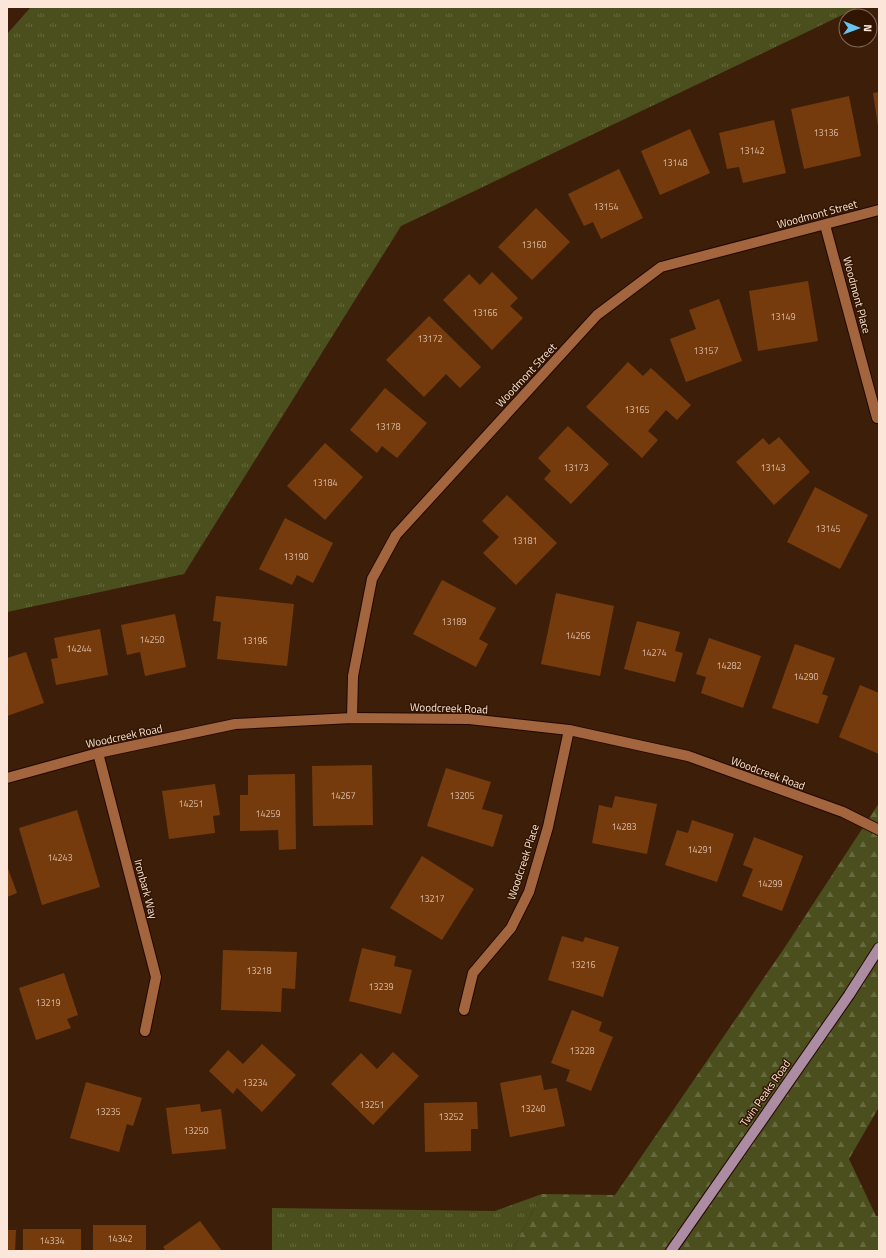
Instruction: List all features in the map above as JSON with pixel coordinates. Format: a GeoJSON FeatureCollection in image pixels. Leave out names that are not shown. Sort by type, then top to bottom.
{"type":"FeatureCollection","features":[{"type":"Feature","properties":{"kind":"main road","name":"Twin Peaks Road"},"geometry":{"type":"LineString","coordinates":[[671,1251],[849,994],[879,948]]}},
{"type":"Feature","properties":{"kind":"street","name":"Woodmont Street"},"geometry":{"type":"LineString","coordinates":[[352,718],[353,676],[372,579],[396,535],[597,315],[661,266],[879,210]]}},
{"type":"Feature","properties":{"kind":"street","name":"Woodmont Place"},"geometry":{"type":"LineString","coordinates":[[825,225],[877,418]]}},
{"type":"Feature","properties":{"kind":"street","name":"Woodcreek Road"},"geometry":{"type":"LineString","coordinates":[[7,778],[98,753],[236,724],[352,718],[469,719],[568,730],[688,756],[843,812],[879,830]]}},
{"type":"Feature","properties":{"kind":"street","name":"Woodcreek Place"},"geometry":{"type":"LineString","coordinates":[[464,1010],[473,973],[511,928],[528,892],[548,826],[568,730]]}},
{"type":"Feature","properties":{"kind":"street","name":"Ironbark Way"},"geometry":{"type":"LineString","coordinates":[[98,753],[156,977],[145,1032]]}},
{"type":"Feature","properties":{"kind":"green space"},"geometry":{"type":"Polygon","coordinates":[[[31,7],[859,7],[838,8],[838,17],[401,226],[184,574],[7,612],[7,34],[31,7]]]}},
{"type":"Feature","properties":{"kind":"green space"},"geometry":{"type":"Polygon","coordinates":[[[879,803],[879,1107],[849,1159],[876,1216],[879,1216],[879,1251],[512,1251],[542,1194],[615,1195],[785,947],[879,803]]]}},
{"type":"Feature","properties":{"kind":"green space"},"geometry":{"type":"Polygon","coordinates":[[[542,1194],[512,1251],[272,1251],[272,1208],[495,1211],[542,1194]]]}},
{"type":"Feature","properties":{"kind":"building"},"geometry":{"type":"Polygon","coordinates":[[[879,92],[879,126],[878,126],[873,93],[879,92]]]}},
{"type":"Feature","properties":{"kind":"building"},"geometry":{"type":"Polygon","coordinates":[[[849,96],[861,156],[804,169],[791,109],[849,96]]]}},
{"type":"Feature","properties":{"kind":"building"},"geometry":{"type":"Polygon","coordinates":[[[774,120],[786,173],[743,183],[739,167],[727,169],[719,133],[774,120]]]}},
{"type":"Feature","properties":{"kind":"building"},"geometry":{"type":"Polygon","coordinates":[[[690,129],[710,173],[660,195],[641,151],[690,129]]]}},
{"type":"Feature","properties":{"kind":"building"},"geometry":{"type":"Polygon","coordinates":[[[619,169],[643,218],[601,239],[593,222],[584,226],[568,194],[619,169]]]}},
{"type":"Feature","properties":{"kind":"building"},"geometry":{"type":"Polygon","coordinates":[[[536,208],[570,242],[532,280],[498,247],[536,208]]]}},
{"type":"Feature","properties":{"kind":"building"},"geometry":{"type":"Polygon","coordinates":[[[492,272],[518,298],[510,306],[523,318],[492,350],[443,300],[469,274],[480,285],[492,272]]]}},
{"type":"Feature","properties":{"kind":"building"},"geometry":{"type":"Polygon","coordinates":[[[808,281],[818,341],[758,351],[749,291],[808,281]]]}},
{"type":"Feature","properties":{"kind":"building"},"geometry":{"type":"Polygon","coordinates":[[[719,299],[742,361],[686,382],[670,339],[696,329],[689,310],[719,299]]]}},
{"type":"Feature","properties":{"kind":"building"},"geometry":{"type":"Polygon","coordinates":[[[429,316],[481,367],[460,388],[446,374],[424,397],[386,360],[429,316]]]}},
{"type":"Feature","properties":{"kind":"building"},"geometry":{"type":"Polygon","coordinates":[[[628,362],[643,376],[651,368],[691,405],[677,420],[666,410],[648,431],[658,440],[642,458],[586,407],[628,362]]]}},
{"type":"Feature","properties":{"kind":"building"},"geometry":{"type":"Polygon","coordinates":[[[385,388],[427,423],[397,458],[382,446],[377,453],[350,430],[385,388]]]}},
{"type":"Feature","properties":{"kind":"building"},"geometry":{"type":"Polygon","coordinates":[[[568,426],[609,464],[571,504],[544,479],[551,471],[538,458],[568,426]]]}},
{"type":"Feature","properties":{"kind":"building"},"geometry":{"type":"Polygon","coordinates":[[[779,437],[810,472],[774,505],[736,462],[763,438],[769,445],[779,437]]]}},
{"type":"Feature","properties":{"kind":"building"},"geometry":{"type":"Polygon","coordinates":[[[325,443],[363,477],[325,520],[287,486],[325,443]]]}},
{"type":"Feature","properties":{"kind":"building"},"geometry":{"type":"Polygon","coordinates":[[[815,487],[868,515],[840,569],[787,542],[815,487]]]}},
{"type":"Feature","properties":{"kind":"building"},"geometry":{"type":"Polygon","coordinates":[[[507,495],[557,543],[516,585],[483,553],[499,537],[482,521],[507,495]]]}},
{"type":"Feature","properties":{"kind":"building"},"geometry":{"type":"Polygon","coordinates":[[[285,518],[333,543],[313,583],[297,575],[292,585],[259,569],[285,518]]]}},
{"type":"Feature","properties":{"kind":"building"},"geometry":{"type":"Polygon","coordinates":[[[442,580],[496,608],[479,639],[488,644],[476,667],[413,634],[442,580]]]}},
{"type":"Feature","properties":{"kind":"building"},"geometry":{"type":"Polygon","coordinates":[[[556,593],[614,606],[600,676],[541,664],[556,593]]]}},
{"type":"Feature","properties":{"kind":"building"},"geometry":{"type":"Polygon","coordinates":[[[216,596],[294,604],[287,666],[217,659],[221,622],[213,621],[216,596]]]}},
{"type":"Feature","properties":{"kind":"building"},"geometry":{"type":"Polygon","coordinates":[[[175,614],[186,667],[145,676],[140,652],[127,655],[121,625],[175,614]]]}},
{"type":"Feature","properties":{"kind":"building"},"geometry":{"type":"Polygon","coordinates":[[[637,621],[680,632],[675,651],[683,653],[675,682],[624,669],[637,621]]]}},
{"type":"Feature","properties":{"kind":"building"},"geometry":{"type":"Polygon","coordinates":[[[100,629],[108,675],[56,685],[51,659],[58,658],[54,638],[100,629]]]}},
{"type":"Feature","properties":{"kind":"building"},"geometry":{"type":"Polygon","coordinates":[[[709,638],[761,656],[743,708],[701,693],[706,677],[696,674],[709,638]]]}},
{"type":"Feature","properties":{"kind":"building"},"geometry":{"type":"Polygon","coordinates":[[[795,644],[835,658],[822,694],[828,696],[818,724],[772,708],[795,644]]]}},
{"type":"Feature","properties":{"kind":"building"},"geometry":{"type":"Polygon","coordinates":[[[26,652],[44,703],[7,716],[7,658],[26,652]]]}},
{"type":"Feature","properties":{"kind":"building"},"geometry":{"type":"Polygon","coordinates":[[[860,685],[879,693],[879,754],[839,737],[860,685]]]}},
{"type":"Feature","properties":{"kind":"building"},"geometry":{"type":"Polygon","coordinates":[[[372,765],[373,825],[313,826],[312,766],[372,765]]]}},
{"type":"Feature","properties":{"kind":"building"},"geometry":{"type":"Polygon","coordinates":[[[446,768],[491,782],[482,809],[503,815],[493,847],[427,826],[446,768]]]}},
{"type":"Feature","properties":{"kind":"building"},"geometry":{"type":"Polygon","coordinates":[[[295,774],[296,849],[279,850],[278,830],[240,831],[240,795],[248,795],[248,775],[295,774]]]}},
{"type":"Feature","properties":{"kind":"building"},"geometry":{"type":"Polygon","coordinates":[[[215,784],[220,815],[213,816],[215,833],[169,839],[162,791],[215,784]]]}},
{"type":"Feature","properties":{"kind":"building"},"geometry":{"type":"Polygon","coordinates":[[[615,796],[657,804],[647,854],[592,843],[599,805],[612,808],[615,796]]]}},
{"type":"Feature","properties":{"kind":"building"},"geometry":{"type":"Polygon","coordinates":[[[77,810],[100,887],[42,905],[19,828],[77,810]]]}},
{"type":"Feature","properties":{"kind":"building"},"geometry":{"type":"Polygon","coordinates":[[[692,820],[734,834],[717,882],[665,865],[677,830],[688,833],[692,820]]]}},
{"type":"Feature","properties":{"kind":"building"},"geometry":{"type":"Polygon","coordinates":[[[754,837],[803,856],[782,911],[742,896],[753,869],[743,865],[754,837]]]}},
{"type":"Feature","properties":{"kind":"building"},"geometry":{"type":"Polygon","coordinates":[[[422,856],[474,889],[442,940],[390,908],[422,856]]]}},
{"type":"Feature","properties":{"kind":"building"},"geometry":{"type":"Polygon","coordinates":[[[7,866],[17,893],[7,897],[7,866]]]}},
{"type":"Feature","properties":{"kind":"building"},"geometry":{"type":"Polygon","coordinates":[[[562,936],[583,942],[585,937],[619,947],[603,997],[548,980],[562,936]]]}},
{"type":"Feature","properties":{"kind":"building"},"geometry":{"type":"Polygon","coordinates":[[[362,948],[396,956],[394,966],[412,970],[401,1014],[349,1001],[362,948]]]}},
{"type":"Feature","properties":{"kind":"building"},"geometry":{"type":"Polygon","coordinates":[[[223,950],[297,952],[295,989],[282,988],[281,1012],[221,1010],[223,950]]]}},
{"type":"Feature","properties":{"kind":"building"},"geometry":{"type":"Polygon","coordinates":[[[64,973],[78,1015],[67,1019],[71,1028],[36,1040],[19,988],[64,973]]]}},
{"type":"Feature","properties":{"kind":"building"},"geometry":{"type":"Polygon","coordinates":[[[572,1010],[602,1022],[599,1031],[613,1037],[591,1091],[566,1081],[570,1070],[551,1063],[572,1010]]]}},
{"type":"Feature","properties":{"kind":"building"},"geometry":{"type":"Polygon","coordinates":[[[262,1044],[296,1075],[262,1112],[237,1088],[233,1094],[209,1071],[228,1050],[243,1064],[262,1044]]]}},
{"type":"Feature","properties":{"kind":"building"},"geometry":{"type":"Polygon","coordinates":[[[393,1052],[419,1076],[373,1125],[331,1084],[361,1053],[377,1069],[393,1052]]]}},
{"type":"Feature","properties":{"kind":"building"},"geometry":{"type":"Polygon","coordinates":[[[541,1075],[544,1090],[557,1088],[565,1126],[510,1137],[500,1083],[541,1075]]]}},
{"type":"Feature","properties":{"kind":"building"},"geometry":{"type":"Polygon","coordinates":[[[86,1082],[142,1098],[133,1126],[127,1124],[119,1152],[70,1138],[86,1082]]]}},
{"type":"Feature","properties":{"kind":"building"},"geometry":{"type":"Polygon","coordinates":[[[477,1102],[478,1129],[471,1129],[471,1151],[425,1152],[424,1103],[477,1102]]]}},
{"type":"Feature","properties":{"kind":"building"},"geometry":{"type":"Polygon","coordinates":[[[200,1104],[201,1112],[221,1109],[226,1149],[172,1154],[166,1108],[200,1104]]]}},
{"type":"Feature","properties":{"kind":"building"},"geometry":{"type":"Polygon","coordinates":[[[200,1221],[222,1251],[166,1251],[163,1247],[200,1221]]]}},
{"type":"Feature","properties":{"kind":"building"},"geometry":{"type":"Polygon","coordinates":[[[93,1225],[146,1225],[146,1251],[93,1251],[93,1225]]]}},
{"type":"Feature","properties":{"kind":"building"},"geometry":{"type":"Polygon","coordinates":[[[23,1229],[81,1229],[81,1251],[23,1251],[23,1229]]]}},
{"type":"Feature","properties":{"kind":"building"},"geometry":{"type":"Polygon","coordinates":[[[7,1230],[16,1230],[15,1251],[7,1251],[7,1230]]]}}]}
